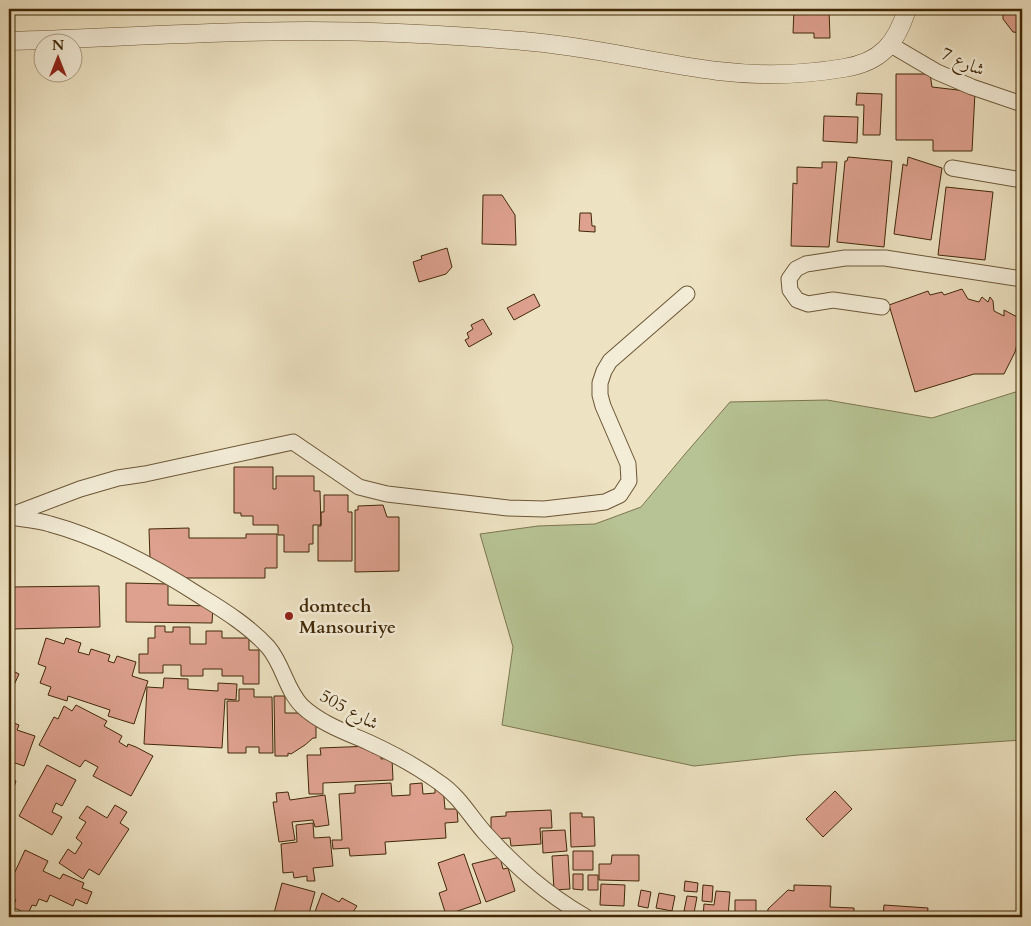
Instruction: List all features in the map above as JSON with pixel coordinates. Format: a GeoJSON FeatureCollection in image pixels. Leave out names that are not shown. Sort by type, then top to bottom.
{"type":"FeatureCollection","features":[{"type":"Feature","properties":{"kind":"street"},"geometry":{"type":"LineString","coordinates":[[9,41],[282,32],[422,35],[526,41],[640,57],[717,71],[791,74],[854,66],[876,58],[891,45],[903,23],[907,9]]}},
{"type":"Feature","properties":{"kind":"street","name":"شارع 7"},"geometry":{"type":"LineString","coordinates":[[891,45],[937,72],[972,88],[1022,104]]}},
{"type":"Feature","properties":{"kind":"street"},"geometry":{"type":"LineString","coordinates":[[952,168],[1022,180]]}},
{"type":"Feature","properties":{"kind":"street"},"geometry":{"type":"LineString","coordinates":[[882,307],[833,300],[808,304],[797,300],[790,290],[789,279],[796,269],[806,264],[845,258],[885,258],[1022,279]]}},
{"type":"Feature","properties":{"kind":"street"},"geometry":{"type":"LineString","coordinates":[[9,516],[80,489],[118,478],[145,474],[293,442],[359,486],[387,494],[508,508],[544,509],[605,502],[620,495],[629,480],[628,464],[600,395],[600,383],[604,371],[610,361],[687,294]]}},
{"type":"Feature","properties":{"kind":"street","name":"شارع 505"},"geometry":{"type":"LineString","coordinates":[[9,516],[49,524],[90,538],[164,573],[222,609],[255,634],[270,649],[294,695],[302,705],[337,729],[393,755],[442,784],[467,808],[479,826],[519,868],[546,892],[586,917]]}},
{"type":"Feature","properties":{"kind":"green space"},"geometry":{"type":"Polygon","coordinates":[[[1022,390],[1022,740],[798,755],[694,766],[502,725],[513,647],[480,534],[538,526],[595,524],[641,507],[730,402],[827,400],[932,418],[1022,390]]]}},
{"type":"Feature","properties":{"kind":"building"},"geometry":{"type":"Polygon","coordinates":[[[794,9],[829,9],[830,38],[814,38],[814,33],[793,33],[794,9]]]}},
{"type":"Feature","properties":{"kind":"building"},"geometry":{"type":"Polygon","coordinates":[[[1003,9],[1022,9],[1022,33],[1013,32],[1003,19],[1003,9]]]}},
{"type":"Feature","properties":{"kind":"building"},"geometry":{"type":"Polygon","coordinates":[[[896,74],[930,74],[932,87],[975,92],[972,151],[933,151],[933,140],[896,140],[896,74]]]}},
{"type":"Feature","properties":{"kind":"building"},"geometry":{"type":"Polygon","coordinates":[[[857,93],[882,94],[880,135],[863,135],[864,105],[856,105],[857,93]]]}},
{"type":"Feature","properties":{"kind":"building"},"geometry":{"type":"Polygon","coordinates":[[[824,116],[858,117],[857,143],[823,141],[824,116]]]}},
{"type":"Feature","properties":{"kind":"building"},"geometry":{"type":"Polygon","coordinates":[[[848,157],[892,161],[884,247],[837,242],[845,161],[847,161],[848,157]]]}},
{"type":"Feature","properties":{"kind":"building"},"geometry":{"type":"Polygon","coordinates":[[[908,157],[942,168],[931,240],[894,234],[903,164],[907,166],[908,157]]]}},
{"type":"Feature","properties":{"kind":"building"},"geometry":{"type":"Polygon","coordinates":[[[822,162],[837,162],[829,247],[791,246],[793,183],[797,184],[797,167],[822,168],[822,162]]]}},
{"type":"Feature","properties":{"kind":"building"},"geometry":{"type":"Polygon","coordinates":[[[946,187],[993,192],[985,260],[938,255],[946,187]]]}},
{"type":"Feature","properties":{"kind":"building"},"geometry":{"type":"Polygon","coordinates":[[[483,195],[502,195],[515,215],[516,245],[482,244],[483,195]]]}},
{"type":"Feature","properties":{"kind":"building"},"geometry":{"type":"Polygon","coordinates":[[[580,213],[591,213],[592,226],[595,226],[595,232],[579,231],[580,213]]]}},
{"type":"Feature","properties":{"kind":"building"},"geometry":{"type":"Polygon","coordinates":[[[447,248],[452,267],[446,274],[419,282],[413,262],[422,259],[421,256],[447,248]]]}},
{"type":"Feature","properties":{"kind":"building"},"geometry":{"type":"Polygon","coordinates":[[[962,289],[968,299],[979,302],[982,297],[988,302],[990,297],[993,301],[994,311],[1004,316],[1004,310],[1021,319],[1019,323],[1022,325],[1015,352],[1004,374],[974,374],[915,392],[889,305],[928,291],[930,295],[942,292],[944,295],[962,289]]]}},
{"type":"Feature","properties":{"kind":"building"},"geometry":{"type":"Polygon","coordinates":[[[534,294],[540,306],[514,320],[507,308],[534,294]]]}},
{"type":"Feature","properties":{"kind":"building"},"geometry":{"type":"Polygon","coordinates":[[[483,319],[492,334],[469,347],[465,340],[469,338],[467,333],[473,329],[471,325],[483,319]]]}},
{"type":"Feature","properties":{"kind":"building"},"geometry":{"type":"Polygon","coordinates":[[[234,467],[273,467],[273,489],[276,489],[276,476],[314,476],[314,491],[320,491],[321,525],[313,525],[313,544],[309,544],[309,552],[284,552],[284,535],[278,535],[278,525],[253,525],[253,516],[241,516],[241,513],[234,513],[234,467]]]}},
{"type":"Feature","properties":{"kind":"building"},"geometry":{"type":"Polygon","coordinates":[[[324,495],[348,495],[348,512],[352,512],[352,561],[318,561],[318,526],[321,526],[321,512],[324,512],[324,495]]]}},
{"type":"Feature","properties":{"kind":"building"},"geometry":{"type":"Polygon","coordinates":[[[383,505],[387,517],[399,517],[399,571],[355,572],[355,510],[358,510],[358,506],[383,505]]]}},
{"type":"Feature","properties":{"kind":"building"},"geometry":{"type":"Polygon","coordinates":[[[189,528],[189,538],[246,538],[246,534],[277,534],[277,568],[265,568],[265,578],[186,578],[150,559],[149,529],[189,528]]]}},
{"type":"Feature","properties":{"kind":"building"},"geometry":{"type":"Polygon","coordinates":[[[126,583],[168,584],[168,605],[213,606],[212,623],[126,622],[126,583]]]}},
{"type":"Feature","properties":{"kind":"building"},"geometry":{"type":"Polygon","coordinates":[[[99,586],[100,627],[10,629],[10,587],[99,586]]]}},
{"type":"Feature","properties":{"kind":"building"},"geometry":{"type":"Polygon","coordinates":[[[155,626],[165,626],[165,632],[173,632],[173,627],[190,627],[190,644],[206,644],[206,631],[222,631],[222,638],[249,638],[249,650],[259,650],[259,684],[243,684],[243,676],[222,676],[222,669],[203,669],[203,676],[181,676],[181,665],[163,665],[163,673],[139,673],[139,654],[148,654],[148,638],[155,638],[155,626]]]}},
{"type":"Feature","properties":{"kind":"building"},"geometry":{"type":"Polygon","coordinates":[[[46,638],[64,644],[66,638],[81,643],[78,652],[89,655],[91,649],[110,655],[108,661],[114,663],[117,656],[136,662],[132,676],[148,681],[134,724],[108,716],[110,710],[68,696],[67,701],[48,695],[51,687],[40,683],[46,667],[38,664],[46,638]]]}},
{"type":"Feature","properties":{"kind":"building"},"geometry":{"type":"Polygon","coordinates":[[[9,669],[19,674],[9,696],[9,669]]]}},
{"type":"Feature","properties":{"kind":"building"},"geometry":{"type":"Polygon","coordinates":[[[164,678],[188,679],[188,689],[218,691],[218,683],[237,684],[236,700],[225,699],[222,748],[144,744],[147,687],[163,688],[164,678]]]}},
{"type":"Feature","properties":{"kind":"building"},"geometry":{"type":"Polygon","coordinates":[[[239,689],[254,689],[254,697],[272,697],[273,753],[259,753],[259,747],[246,747],[246,753],[228,753],[227,701],[239,701],[239,689]]]}},
{"type":"Feature","properties":{"kind":"building"},"geometry":{"type":"Polygon","coordinates":[[[274,696],[285,696],[285,713],[302,713],[316,724],[316,738],[313,738],[291,754],[288,753],[288,756],[275,756],[274,696]]]}},
{"type":"Feature","properties":{"kind":"building"},"geometry":{"type":"Polygon","coordinates":[[[76,705],[107,721],[104,726],[122,736],[119,742],[127,747],[128,744],[136,747],[153,756],[131,796],[93,776],[98,767],[85,760],[80,767],[39,745],[54,717],[58,719],[64,706],[72,711],[76,705]]]}},
{"type":"Feature","properties":{"kind":"building"},"geometry":{"type":"Polygon","coordinates":[[[9,721],[19,725],[17,730],[35,736],[24,766],[15,763],[9,778],[9,721]]]}},
{"type":"Feature","properties":{"kind":"building"},"geometry":{"type":"Polygon","coordinates":[[[372,746],[372,753],[381,753],[381,759],[392,758],[393,780],[323,783],[323,794],[309,794],[307,755],[321,755],[320,748],[372,746]]]}},
{"type":"Feature","properties":{"kind":"building"},"geometry":{"type":"Polygon","coordinates":[[[47,765],[76,780],[62,806],[56,803],[52,812],[62,817],[52,835],[19,816],[47,765]]]}},
{"type":"Feature","properties":{"kind":"building"},"geometry":{"type":"Polygon","coordinates":[[[9,778],[16,781],[9,802],[9,778]]]}},
{"type":"Feature","properties":{"kind":"building"},"geometry":{"type":"Polygon","coordinates":[[[391,783],[392,796],[410,795],[410,784],[422,783],[423,794],[435,793],[435,787],[443,786],[445,809],[457,809],[458,822],[445,823],[446,838],[385,842],[386,854],[350,856],[349,848],[333,849],[332,840],[342,840],[339,794],[355,793],[355,785],[391,783]]]}},
{"type":"Feature","properties":{"kind":"building"},"geometry":{"type":"Polygon","coordinates":[[[835,791],[852,809],[823,837],[806,819],[835,791]]]}},
{"type":"Feature","properties":{"kind":"building"},"geometry":{"type":"Polygon","coordinates":[[[288,792],[290,800],[325,795],[329,825],[315,827],[313,820],[292,822],[295,840],[279,842],[273,802],[277,802],[276,793],[288,792]]]}},
{"type":"Feature","properties":{"kind":"building"},"geometry":{"type":"Polygon","coordinates":[[[115,805],[127,812],[120,823],[129,829],[99,875],[89,869],[83,879],[59,863],[68,849],[75,854],[82,843],[76,838],[86,822],[79,818],[87,806],[107,818],[115,805]]]}},
{"type":"Feature","properties":{"kind":"building"},"geometry":{"type":"Polygon","coordinates":[[[551,810],[552,828],[540,828],[541,844],[511,846],[510,838],[491,839],[491,817],[506,816],[506,812],[551,810]]]}},
{"type":"Feature","properties":{"kind":"building"},"geometry":{"type":"Polygon","coordinates":[[[570,813],[582,813],[582,817],[594,817],[595,846],[571,847],[570,813]]]}},
{"type":"Feature","properties":{"kind":"building"},"geometry":{"type":"Polygon","coordinates":[[[313,823],[314,838],[330,837],[333,866],[313,868],[315,881],[307,881],[307,876],[294,878],[293,872],[283,873],[281,844],[297,842],[296,825],[313,823]]]}},
{"type":"Feature","properties":{"kind":"building"},"geometry":{"type":"Polygon","coordinates":[[[565,830],[567,851],[543,853],[542,831],[565,830]]]}},
{"type":"Feature","properties":{"kind":"building"},"geometry":{"type":"Polygon","coordinates":[[[25,850],[48,861],[43,871],[60,879],[63,874],[84,883],[82,888],[92,892],[87,904],[76,899],[73,906],[50,895],[47,902],[39,899],[36,906],[32,905],[28,914],[12,907],[16,900],[10,897],[14,888],[9,885],[25,850]]]}},
{"type":"Feature","properties":{"kind":"building"},"geometry":{"type":"Polygon","coordinates":[[[573,851],[593,851],[593,870],[573,870],[573,851]]]}},
{"type":"Feature","properties":{"kind":"building"},"geometry":{"type":"Polygon","coordinates":[[[464,854],[481,903],[446,915],[439,893],[447,890],[438,863],[464,854]]]}},
{"type":"Feature","properties":{"kind":"building"},"geometry":{"type":"Polygon","coordinates":[[[568,855],[570,889],[554,890],[552,856],[568,855]]]}},
{"type":"Feature","properties":{"kind":"building"},"geometry":{"type":"Polygon","coordinates":[[[612,855],[639,855],[639,881],[599,880],[599,864],[611,864],[612,855]]]}},
{"type":"Feature","properties":{"kind":"building"},"geometry":{"type":"Polygon","coordinates":[[[500,857],[503,869],[508,868],[515,891],[486,902],[472,864],[500,857]]]}},
{"type":"Feature","properties":{"kind":"building"},"geometry":{"type":"Polygon","coordinates":[[[573,874],[583,874],[583,890],[573,889],[573,874]]]}},
{"type":"Feature","properties":{"kind":"building"},"geometry":{"type":"Polygon","coordinates":[[[588,875],[598,875],[598,890],[588,890],[588,875]]]}},
{"type":"Feature","properties":{"kind":"building"},"geometry":{"type":"Polygon","coordinates":[[[685,881],[698,883],[697,892],[684,891],[685,881]]]}},
{"type":"Feature","properties":{"kind":"building"},"geometry":{"type":"Polygon","coordinates":[[[282,883],[315,892],[308,917],[273,917],[282,883]]]}},
{"type":"Feature","properties":{"kind":"building"},"geometry":{"type":"Polygon","coordinates":[[[601,884],[625,885],[624,906],[600,905],[601,884]]]}},
{"type":"Feature","properties":{"kind":"building"},"geometry":{"type":"Polygon","coordinates":[[[703,885],[713,886],[712,902],[702,901],[703,885]]]}},
{"type":"Feature","properties":{"kind":"building"},"geometry":{"type":"Polygon","coordinates":[[[794,885],[831,886],[830,907],[854,908],[854,917],[767,917],[768,909],[788,890],[794,891],[794,885]]]}},
{"type":"Feature","properties":{"kind":"building"},"geometry":{"type":"Polygon","coordinates":[[[641,890],[651,892],[648,908],[638,906],[641,890]]]}},
{"type":"Feature","properties":{"kind":"building"},"geometry":{"type":"Polygon","coordinates":[[[716,891],[730,892],[728,917],[703,917],[704,904],[714,905],[716,891]]]}},
{"type":"Feature","properties":{"kind":"building"},"geometry":{"type":"Polygon","coordinates":[[[322,893],[339,902],[342,898],[357,906],[353,912],[369,917],[313,917],[322,893]]]}},
{"type":"Feature","properties":{"kind":"building"},"geometry":{"type":"Polygon","coordinates":[[[659,893],[675,896],[672,911],[656,908],[659,893]]]}},
{"type":"Feature","properties":{"kind":"building"},"geometry":{"type":"Polygon","coordinates":[[[687,896],[697,897],[694,913],[684,911],[687,896]]]}},
{"type":"Feature","properties":{"kind":"building"},"geometry":{"type":"Polygon","coordinates":[[[735,900],[756,900],[756,914],[735,914],[735,900]]]}},
{"type":"Feature","properties":{"kind":"building"},"geometry":{"type":"Polygon","coordinates":[[[884,905],[928,908],[927,917],[883,917],[884,905]]]}},
{"type":"Feature","properties":{"kind":"building"},"geometry":{"type":"Polygon","coordinates":[[[1022,910],[1022,917],[1007,917],[1007,915],[1022,910]]]}},
{"type":"Feature","properties":{"kind":"building"},"geometry":{"type":"Polygon","coordinates":[[[538,911],[542,917],[528,917],[538,911]]]}},
{"type":"Feature","properties":{"kind":"building"},"geometry":{"type":"Polygon","coordinates":[[[165,912],[177,917],[162,917],[165,912]]]}},
{"type":"Feature","properties":{"kind":"building"},"geometry":{"type":"Polygon","coordinates":[[[632,912],[655,917],[631,917],[632,912]]]}},
{"type":"Feature","properties":{"kind":"place","name":"domtech Mansouriye"},"geometry":{"type":"Point","coordinates":[289,616]}}]}
